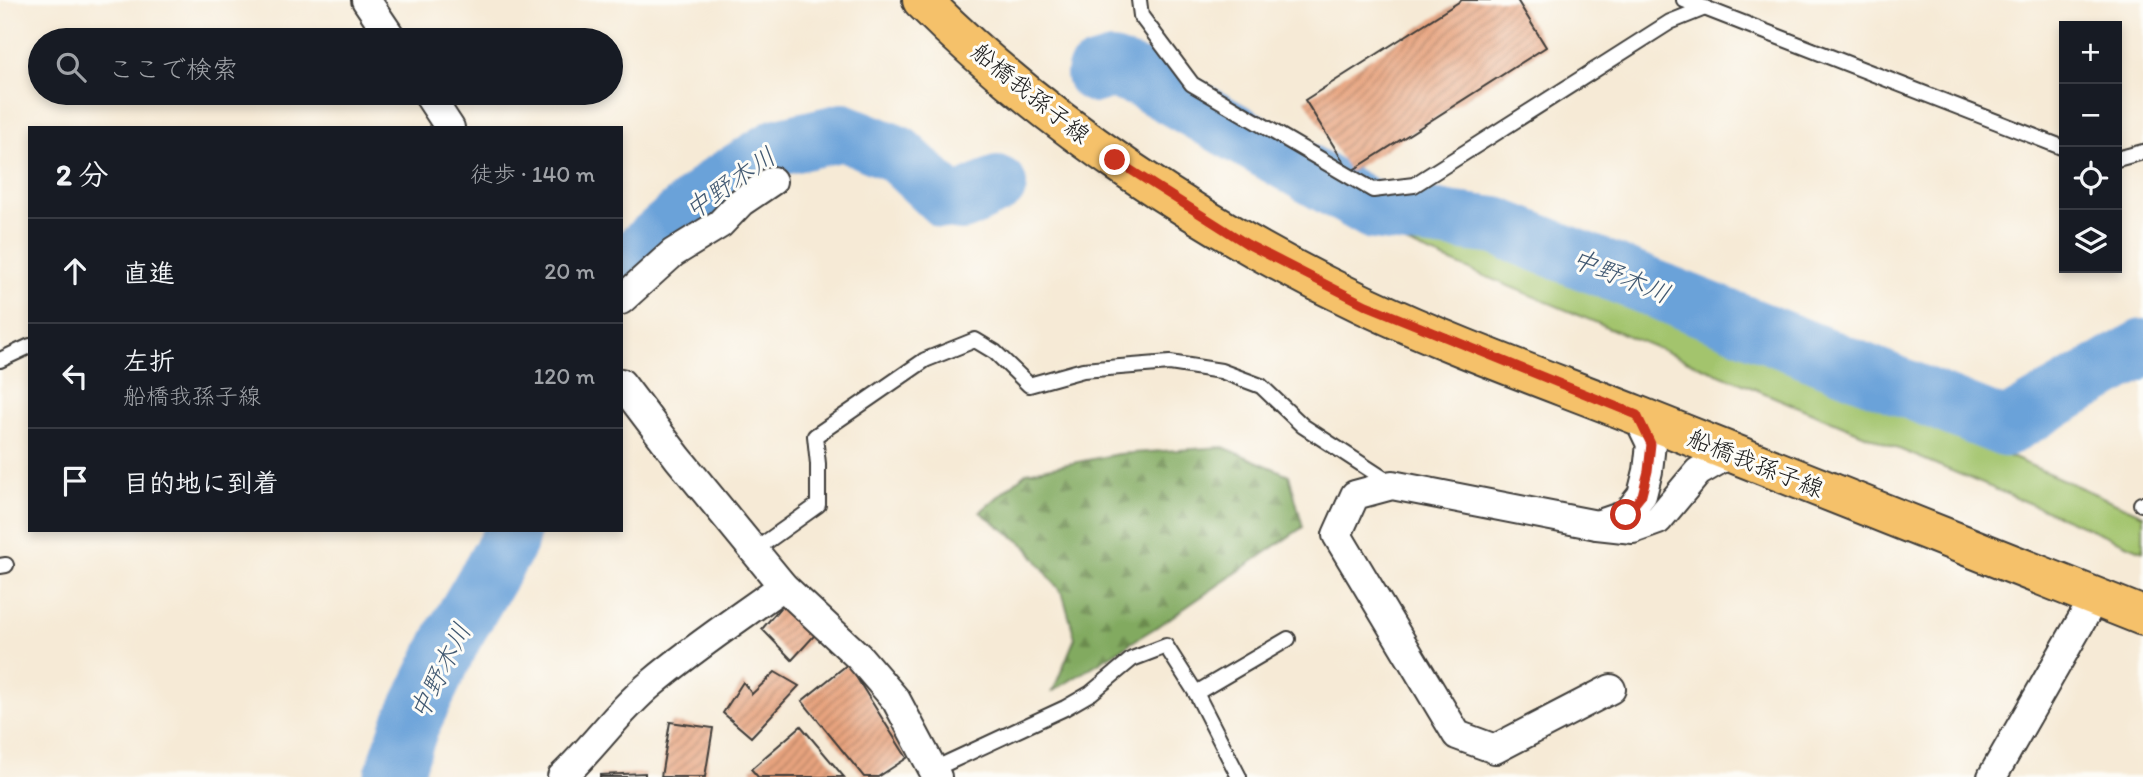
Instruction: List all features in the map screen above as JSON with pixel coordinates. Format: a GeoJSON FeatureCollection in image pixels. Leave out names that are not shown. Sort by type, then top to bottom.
{"type":"FeatureCollection","features":[{"type":"Feature","properties":{"kind":"main road","name":"船橋我孫子線"},"geometry":{"type":"LineString","coordinates":[[922,0],[1027,93],[1115,160],[1247,244],[1366,305],[2143,616]]}},
{"type":"Feature","properties":{"kind":"street"},"geometry":{"type":"LineString","coordinates":[[366,0],[385,28]]}},
{"type":"Feature","properties":{"kind":"street"},"geometry":{"type":"LineString","coordinates":[[435,105],[449,126]]}},
{"type":"Feature","properties":{"kind":"street"},"geometry":{"type":"LineString","coordinates":[[623,298],[673,253],[720,224],[741,202],[772,181]]}},
{"type":"Feature","properties":{"kind":"street"},"geometry":{"type":"LineString","coordinates":[[623,386],[678,458],[783,586],[859,657],[897,700],[936,773]]}},
{"type":"Feature","properties":{"kind":"street"},"geometry":{"type":"LineString","coordinates":[[1597,525],[1626,515],[1642,495],[1651,444],[1637,415]]}},
{"type":"Feature","properties":{"kind":"street"},"geometry":{"type":"LineString","coordinates":[[1611,689],[1495,749],[1457,735],[1338,535],[1355,495],[1392,485],[1597,525],[1633,529],[1658,520],[1698,472],[1731,453]]}},
{"type":"Feature","properties":{"kind":"street"},"geometry":{"type":"LineString","coordinates":[[562,777],[586,755],[617,715],[652,682],[783,586]]}},
{"type":"Feature","properties":{"kind":"street"},"geometry":{"type":"LineString","coordinates":[[1992,777],[2095,597]]}},
{"type":"Feature","properties":{"kind":"lane"},"geometry":{"type":"LineString","coordinates":[[1139,0],[1141,16],[1192,84],[1373,190],[1414,185],[1670,22],[1705,8]]}},
{"type":"Feature","properties":{"kind":"lane"},"geometry":{"type":"LineString","coordinates":[[1684,0],[2061,147]]}},
{"type":"Feature","properties":{"kind":"lane"},"geometry":{"type":"LineString","coordinates":[[2122,158],[2143,152]]}},
{"type":"Feature","properties":{"kind":"lane"},"geometry":{"type":"LineString","coordinates":[[755,550],[818,505],[815,436],[925,360],[975,340],[995,352],[1029,385],[1083,370],[1170,363],[1221,371],[1261,386],[1303,426],[1392,485]]}},
{"type":"Feature","properties":{"kind":"lane"},"geometry":{"type":"LineString","coordinates":[[0,360],[28,347]]}},
{"type":"Feature","properties":{"kind":"lane"},"geometry":{"type":"LineString","coordinates":[[1196,693],[1288,639]]}},
{"type":"Feature","properties":{"kind":"lane"},"geometry":{"type":"LineString","coordinates":[[936,773],[1065,708],[1091,693],[1132,659],[1166,646],[1196,693],[1239,777]]}},
{"type":"Feature","properties":{"kind":"green space"},"geometry":{"type":"Polygon","coordinates":[[[1384,234],[1462,239],[2016,459],[2143,515],[2143,551],[1384,234]]]}},
{"type":"Feature","properties":{"kind":"green space"},"geometry":{"type":"Polygon","coordinates":[[[1223,447],[1289,475],[1303,527],[1163,623],[1053,691],[1075,638],[1063,595],[1026,546],[980,512],[1027,472],[1118,454],[1223,447]]]}},
{"type":"Feature","properties":{"kind":"building"},"geometry":{"type":"Polygon","coordinates":[[[1462,0],[1517,0],[1546,47],[1350,172],[1305,100],[1462,0]]]}},
{"type":"Feature","properties":{"kind":"building"},"geometry":{"type":"Polygon","coordinates":[[[790,596],[823,626],[792,660],[762,629],[790,596]]]}},
{"type":"Feature","properties":{"kind":"building"},"geometry":{"type":"Polygon","coordinates":[[[848,664],[907,758],[878,777],[864,777],[802,701],[848,664]]]}},
{"type":"Feature","properties":{"kind":"building"},"geometry":{"type":"Polygon","coordinates":[[[775,672],[799,686],[751,737],[723,713],[743,682],[752,694],[775,672]]]}},
{"type":"Feature","properties":{"kind":"building"},"geometry":{"type":"Polygon","coordinates":[[[670,722],[713,728],[705,777],[661,777],[670,722]]]}},
{"type":"Feature","properties":{"kind":"building"},"geometry":{"type":"Polygon","coordinates":[[[801,726],[844,777],[758,777],[751,769],[801,726]]]}},
{"type":"Feature","properties":{"kind":"building"},"geometry":{"type":"Polygon","coordinates":[[[645,773],[645,777],[600,777],[600,775],[645,773]]]}},
{"type":"Feature","properties":{"kind":"waterway","name":"中野木川"},"geometry":{"type":"LineString","coordinates":[[1095,74],[1112,69],[1141,79],[1374,211],[1496,226],[2005,428],[2143,348]]}},
{"type":"Feature","properties":{"kind":"waterway","name":"中野木川"},"geometry":{"type":"LineString","coordinates":[[623,267],[719,184],[778,147],[843,132],[897,154],[946,200],[962,202],[998,185]]}},
{"type":"Feature","properties":{"kind":"waterway","name":"中野木川"},"geometry":{"type":"LineString","coordinates":[[393,777],[410,726],[454,635],[509,541],[511,532]]}},
{"type":"Feature","properties":{"kind":"route"},"geometry":{"type":"LineString","coordinates":[[1115,160],[1247,244],[1366,305],[1637,415],[1651,444],[1642,495],[1626,515]]}}]}
